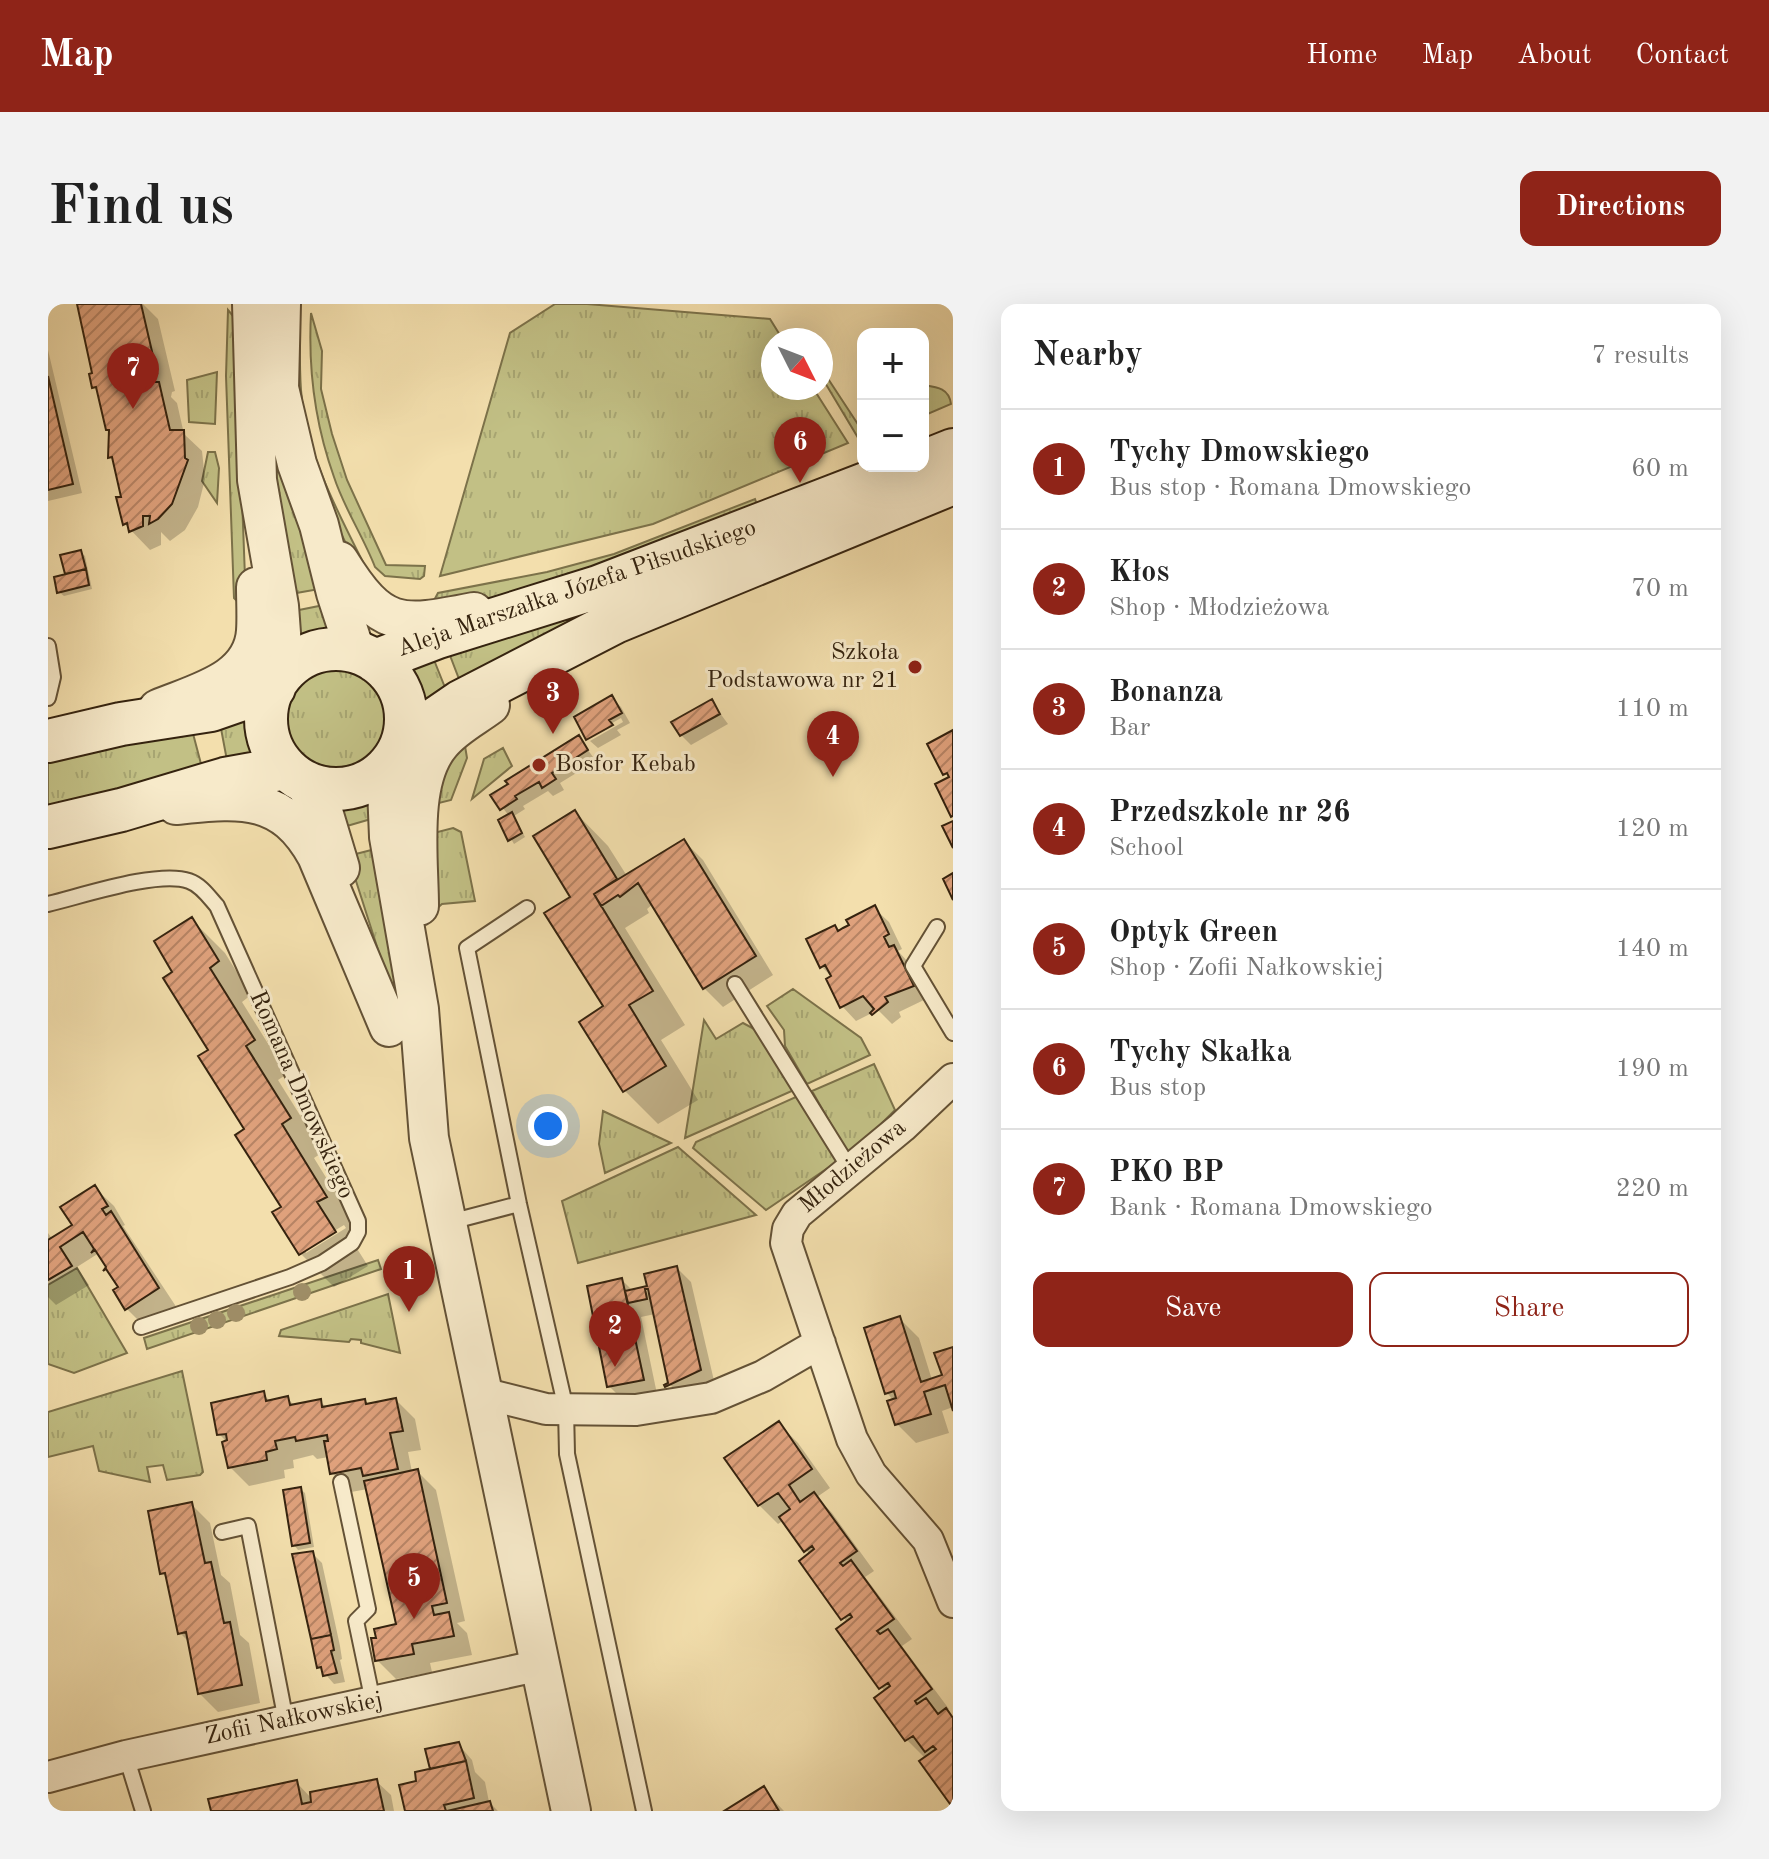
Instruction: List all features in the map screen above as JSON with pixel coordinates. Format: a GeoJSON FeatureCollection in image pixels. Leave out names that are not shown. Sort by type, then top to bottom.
{"type":"FeatureCollection","features":[{"type":"Feature","properties":{"kind":"main road"},"geometry":{"type":"LineString","coordinates":[[929,460],[953,450]]}},
{"type":"Feature","properties":{"kind":"main road","name":"Aleja Marszałka Józefa Piłsudskiego"},"geometry":{"type":"LineString","coordinates":[[398,751],[460,702],[607,605],[899,472]]}},
{"type":"Feature","properties":{"kind":"main road","name":"Aleja Marszałka Józefa Piłsudskiego"},"geometry":{"type":"LineString","coordinates":[[365,656],[438,637],[607,605],[953,483]]}},
{"type":"Feature","properties":{"kind":"main road"},"geometry":{"type":"LineString","coordinates":[[335,649],[365,656],[392,676],[403,696],[407,719],[398,751],[378,776],[360,785],[340,789],[320,787],[294,774],[273,749],[267,726],[267,708],[279,681],[298,661],[316,652],[335,649]]}},
{"type":"Feature","properties":{"kind":"main road"},"geometry":{"type":"LineString","coordinates":[[48,741],[121,724],[211,710],[279,681]]}},
{"type":"Feature","properties":{"kind":"main road"},"geometry":{"type":"LineString","coordinates":[[48,827],[121,810],[225,779],[294,774]]}},
{"type":"Feature","properties":{"kind":"street"},"geometry":{"type":"LineString","coordinates":[[121,724],[222,683],[247,658],[256,633],[256,310]]}},
{"type":"Feature","properties":{"kind":"street"},"geometry":{"type":"LineString","coordinates":[[256,310],[297,464],[319,525],[336,593],[365,656]]}},
{"type":"Feature","properties":{"kind":"street"},"geometry":{"type":"LineString","coordinates":[[257,480],[279,606],[279,681]]}},
{"type":"Feature","properties":{"kind":"street"},"geometry":{"type":"LineString","coordinates":[[319,525],[361,596],[379,611],[408,621],[607,605]]}},
{"type":"Feature","properties":{"kind":"street"},"geometry":{"type":"LineString","coordinates":[[404,1018],[420,793],[435,750],[443,740],[607,605]]}},
{"type":"Feature","properties":{"kind":"street"},"geometry":{"type":"LineString","coordinates":[[398,751],[387,788],[404,1018],[571,1811]]}},
{"type":"Feature","properties":{"kind":"street"},"geometry":{"type":"LineString","coordinates":[[294,774],[322,808],[404,1018]]}},
{"type":"Feature","properties":{"kind":"street"},"geometry":{"type":"LineString","coordinates":[[121,810],[229,800],[251,802],[270,809],[294,825],[317,856],[404,1018]]}},
{"type":"Feature","properties":{"kind":"street","name":"Młodzieżowa"},"geometry":{"type":"LineString","coordinates":[[820,1343],[786,1243],[788,1229],[797,1214],[907,1122],[953,1079]]}},
{"type":"Feature","properties":{"kind":"street"},"geometry":{"type":"LineString","coordinates":[[482,1393],[546,1409],[636,1410],[711,1398],[763,1376],[820,1343],[852,1439],[871,1474],[928,1540],[953,1602]]}},
{"type":"Feature","properties":{"kind":"street","name":"Zofii Nałkowskiej"},"geometry":{"type":"LineString","coordinates":[[48,1777],[126,1756],[541,1665]]}},
{"type":"Feature","properties":{"kind":"lane"},"geometry":{"type":"LineString","coordinates":[[48,646],[53,677],[48,698]]}},
{"type":"Feature","properties":{"kind":"lane","name":"Romana Dmowskiego"},"geometry":{"type":"LineString","coordinates":[[48,904],[160,878],[190,881],[205,892],[217,906],[358,1221],[358,1232],[352,1243],[322,1263],[290,1277],[141,1327]]}},
{"type":"Feature","properties":{"kind":"lane"},"geometry":{"type":"LineString","coordinates":[[527,908],[467,948],[519,1204],[566,1409],[567,1454],[644,1811]]}},
{"type":"Feature","properties":{"kind":"lane"},"geometry":{"type":"LineString","coordinates":[[937,927],[913,966],[953,1033]]}},
{"type":"Feature","properties":{"kind":"lane"},"geometry":{"type":"LineString","coordinates":[[735,984],[850,1169]]}},
{"type":"Feature","properties":{"kind":"lane"},"geometry":{"type":"LineString","coordinates":[[446,1223],[519,1204]]}},
{"type":"Feature","properties":{"kind":"lane"},"geometry":{"type":"LineString","coordinates":[[341,1482],[368,1609],[356,1621],[373,1702]]}},
{"type":"Feature","properties":{"kind":"lane"},"geometry":{"type":"LineString","coordinates":[[222,1532],[248,1526],[286,1721]]}},
{"type":"Feature","properties":{"kind":"lane"},"geometry":{"type":"LineString","coordinates":[[126,1756],[143,1811]]}},
{"type":"Feature","properties":{"kind":"green space"},"geometry":{"type":"Polygon","coordinates":[[[271,304],[325,588],[285,595],[268,464],[271,304]]]}},
{"type":"Feature","properties":{"kind":"green space"},"geometry":{"type":"Polygon","coordinates":[[[300,304],[304,414],[326,485],[369,574],[363,578],[327,505],[295,393],[300,304]]]}},
{"type":"Feature","properties":{"kind":"green space"},"geometry":{"type":"Polygon","coordinates":[[[555,304],[770,319],[776,328],[761,328],[761,400],[821,400],[848,443],[653,524],[440,576],[510,333],[555,304]]]}},
{"type":"Feature","properties":{"kind":"green space"},"geometry":{"type":"Polygon","coordinates":[[[228,310],[239,323],[246,604],[240,604],[234,598],[226,376],[228,310]]]}},
{"type":"Feature","properties":{"kind":"green space"},"geometry":{"type":"Polygon","coordinates":[[[311,313],[322,351],[321,389],[347,480],[386,565],[425,566],[424,576],[420,579],[385,576],[375,567],[338,488],[327,457],[314,396],[311,313]]]}},
{"type":"Feature","properties":{"kind":"green space"},"geometry":{"type":"Polygon","coordinates":[[[217,372],[215,424],[189,422],[187,380],[217,372]]]}},
{"type":"Feature","properties":{"kind":"green space"},"geometry":{"type":"Polygon","coordinates":[[[833,386],[857,423],[857,436],[833,396],[833,386]]]}},
{"type":"Feature","properties":{"kind":"green space"},"geometry":{"type":"Polygon","coordinates":[[[929,386],[945,391],[951,404],[929,413],[929,386]]]}},
{"type":"Feature","properties":{"kind":"green space"},"geometry":{"type":"Polygon","coordinates":[[[208,452],[215,452],[219,468],[217,503],[202,481],[208,452]]]}},
{"type":"Feature","properties":{"kind":"green space"},"geometry":{"type":"Polygon","coordinates":[[[755,499],[759,511],[524,591],[434,611],[431,606],[438,593],[547,572],[614,554],[755,499]]]}},
{"type":"Feature","properties":{"kind":"green space"},"geometry":{"type":"Polygon","coordinates":[[[644,587],[464,692],[446,645],[644,587]]]}},
{"type":"Feature","properties":{"kind":"green space"},"geometry":{"type":"Polygon","coordinates":[[[329,604],[335,632],[312,634],[300,639],[289,612],[329,604]]]}},
{"type":"Feature","properties":{"kind":"green space"},"geometry":{"type":"Polygon","coordinates":[[[430,650],[450,700],[424,714],[417,686],[401,661],[430,650]]]}},
{"type":"Feature","properties":{"kind":"green space"},"geometry":{"type":"Polygon","coordinates":[[[338,668],[359,672],[376,684],[388,701],[392,722],[388,743],[376,760],[359,772],[338,776],[317,772],[300,760],[288,743],[284,722],[288,701],[300,684],[317,672],[338,668]]]}},
{"type":"Feature","properties":{"kind":"green space"},"geometry":{"type":"Polygon","coordinates":[[[251,707],[253,736],[264,763],[229,771],[219,718],[251,707]]]}},
{"type":"Feature","properties":{"kind":"green space"},"geometry":{"type":"Polygon","coordinates":[[[191,726],[205,779],[48,816],[48,759],[191,726]]]}},
{"type":"Feature","properties":{"kind":"green space"},"geometry":{"type":"Polygon","coordinates":[[[464,740],[467,758],[451,800],[427,806],[428,796],[464,740]]]}},
{"type":"Feature","properties":{"kind":"green space"},"geometry":{"type":"Polygon","coordinates":[[[503,748],[512,766],[472,799],[484,759],[503,748]]]}},
{"type":"Feature","properties":{"kind":"green space"},"geometry":{"type":"Polygon","coordinates":[[[377,793],[378,817],[340,828],[330,803],[360,801],[377,793]]]}},
{"type":"Feature","properties":{"kind":"green space"},"geometry":{"type":"Polygon","coordinates":[[[453,828],[461,832],[475,901],[442,904],[427,917],[426,835],[453,828]]]}},
{"type":"Feature","properties":{"kind":"green space"},"geometry":{"type":"Polygon","coordinates":[[[383,847],[403,1001],[396,1006],[348,856],[383,847]]]}},
{"type":"Feature","properties":{"kind":"green space"},"geometry":{"type":"Polygon","coordinates":[[[793,989],[861,1038],[870,1055],[807,1084],[785,1046],[784,1030],[767,1006],[793,989]]]}},
{"type":"Feature","properties":{"kind":"green space"},"geometry":{"type":"Polygon","coordinates":[[[704,1020],[716,1039],[743,1023],[758,1031],[794,1090],[685,1138],[704,1020]]]}},
{"type":"Feature","properties":{"kind":"green space"},"geometry":{"type":"Polygon","coordinates":[[[874,1064],[895,1110],[849,1156],[812,1091],[874,1064]]]}},
{"type":"Feature","properties":{"kind":"green space"},"geometry":{"type":"Polygon","coordinates":[[[798,1096],[838,1161],[766,1210],[693,1148],[696,1142],[798,1096]]]}},
{"type":"Feature","properties":{"kind":"green space"},"geometry":{"type":"Polygon","coordinates":[[[603,1111],[671,1143],[605,1173],[599,1144],[603,1111]]]}},
{"type":"Feature","properties":{"kind":"green space"},"geometry":{"type":"Polygon","coordinates":[[[678,1147],[756,1215],[578,1263],[562,1201],[678,1147]]]}},
{"type":"Feature","properties":{"kind":"green space"},"geometry":{"type":"Polygon","coordinates":[[[378,1260],[381,1269],[147,1349],[144,1338],[378,1260]]]}},
{"type":"Feature","properties":{"kind":"green space"},"geometry":{"type":"Polygon","coordinates":[[[77,1268],[127,1353],[74,1373],[48,1364],[48,1285],[77,1268]]]}},
{"type":"Feature","properties":{"kind":"green space"},"geometry":{"type":"Polygon","coordinates":[[[388,1294],[400,1353],[361,1343],[361,1340],[351,1339],[349,1342],[279,1336],[281,1330],[388,1294]]]}},
{"type":"Feature","properties":{"kind":"green space"},"geometry":{"type":"Polygon","coordinates":[[[182,1371],[203,1472],[200,1475],[167,1480],[163,1465],[147,1467],[150,1482],[99,1471],[93,1446],[48,1457],[48,1412],[182,1371]]]}},
{"type":"Feature","properties":{"kind":"building"},"geometry":{"type":"Polygon","coordinates":[[[77,304],[141,304],[157,373],[153,373],[152,382],[159,382],[170,430],[184,430],[185,458],[188,460],[172,504],[149,524],[150,516],[143,516],[143,526],[129,532],[127,523],[123,525],[116,497],[121,497],[112,457],[108,458],[109,430],[106,430],[96,387],[92,388],[89,374],[92,373],[77,304]]]}},
{"type":"Feature","properties":{"kind":"building"},"geometry":{"type":"Polygon","coordinates":[[[48,376],[73,484],[48,490],[48,376]]]}},
{"type":"Feature","properties":{"kind":"building"},"geometry":{"type":"Polygon","coordinates":[[[81,550],[86,569],[65,574],[60,555],[81,550]]]}},
{"type":"Feature","properties":{"kind":"building"},"geometry":{"type":"Polygon","coordinates":[[[86,569],[89,585],[57,593],[54,577],[86,569]]]}},
{"type":"Feature","properties":{"kind":"building"},"geometry":{"type":"Polygon","coordinates":[[[612,695],[622,713],[609,720],[613,725],[586,740],[574,717],[612,695]]]}},
{"type":"Feature","properties":{"kind":"building"},"geometry":{"type":"Polygon","coordinates":[[[712,699],[720,714],[680,736],[671,722],[712,699]]]}},
{"type":"Feature","properties":{"kind":"building"},"geometry":{"type":"Polygon","coordinates":[[[953,730],[951,817],[935,784],[949,777],[947,773],[943,775],[927,744],[953,730]]]}},
{"type":"Feature","properties":{"kind":"building"},"geometry":{"type":"Polygon","coordinates":[[[579,735],[588,750],[552,773],[556,779],[542,788],[539,782],[515,796],[517,799],[500,810],[490,795],[508,784],[505,781],[579,735]]]}},
{"type":"Feature","properties":{"kind":"building"},"geometry":{"type":"Polygon","coordinates":[[[575,810],[617,879],[594,894],[653,991],[629,1005],[666,1066],[623,1092],[579,1022],[603,1006],[544,913],[570,897],[533,836],[575,810]]]}},
{"type":"Feature","properties":{"kind":"building"},"geometry":{"type":"Polygon","coordinates":[[[512,812],[522,833],[508,841],[498,820],[512,812]]]}},
{"type":"Feature","properties":{"kind":"building"},"geometry":{"type":"Polygon","coordinates":[[[953,821],[953,848],[942,826],[953,821]]]}},
{"type":"Feature","properties":{"kind":"building"},"geometry":{"type":"Polygon","coordinates":[[[684,839],[756,956],[703,989],[638,883],[601,906],[594,894],[684,839]]]}},
{"type":"Feature","properties":{"kind":"building"},"geometry":{"type":"Polygon","coordinates":[[[953,873],[953,900],[943,879],[953,873]]]}},
{"type":"Feature","properties":{"kind":"building"},"geometry":{"type":"Polygon","coordinates":[[[875,905],[889,934],[884,937],[889,947],[894,945],[914,986],[885,997],[888,1002],[872,1015],[870,1013],[874,1009],[863,996],[840,1008],[826,979],[831,976],[825,965],[820,968],[806,939],[835,925],[838,931],[849,925],[846,920],[875,905]]]}},
{"type":"Feature","properties":{"kind":"building"},"geometry":{"type":"Polygon","coordinates":[[[192,917],[219,961],[210,968],[255,1040],[246,1046],[291,1118],[282,1124],[327,1197],[317,1202],[336,1232],[299,1255],[272,1212],[281,1207],[235,1135],[244,1129],[198,1056],[208,1050],[163,978],[172,972],[154,941],[192,917]]]}},
{"type":"Feature","properties":{"kind":"building"},"geometry":{"type":"Polygon","coordinates":[[[95,1185],[108,1206],[102,1209],[106,1215],[111,1211],[159,1288],[125,1310],[113,1290],[118,1287],[106,1269],[103,1271],[106,1267],[95,1250],[91,1253],[94,1249],[83,1232],[60,1247],[72,1266],[48,1280],[48,1240],[72,1225],[60,1207],[95,1185]]]}},
{"type":"Feature","properties":{"kind":"building"},"geometry":{"type":"Polygon","coordinates":[[[677,1266],[701,1370],[665,1387],[668,1383],[648,1289],[645,1289],[647,1299],[628,1303],[625,1291],[647,1286],[644,1274],[677,1266]]]}},
{"type":"Feature","properties":{"kind":"building"},"geometry":{"type":"Polygon","coordinates":[[[622,1278],[644,1380],[607,1387],[587,1286],[622,1278]]]}},
{"type":"Feature","properties":{"kind":"building"},"geometry":{"type":"Polygon","coordinates":[[[900,1316],[921,1382],[942,1375],[934,1353],[953,1347],[953,1411],[945,1385],[924,1392],[931,1414],[895,1425],[887,1401],[896,1398],[894,1391],[885,1394],[864,1328],[900,1316]]]}},
{"type":"Feature","properties":{"kind":"building"},"geometry":{"type":"Polygon","coordinates":[[[264,1391],[266,1401],[288,1396],[290,1405],[321,1399],[322,1407],[365,1399],[366,1404],[396,1398],[403,1431],[390,1433],[398,1469],[363,1476],[361,1468],[330,1474],[324,1441],[328,1441],[327,1435],[296,1441],[295,1437],[275,1441],[277,1449],[266,1452],[267,1460],[228,1468],[222,1442],[227,1440],[226,1434],[217,1435],[211,1403],[264,1391]]]}},
{"type":"Feature","properties":{"kind":"building"},"geometry":{"type":"Polygon","coordinates":[[[779,1421],[812,1469],[789,1485],[800,1502],[814,1492],[857,1551],[840,1563],[843,1566],[851,1560],[894,1619],[877,1631],[880,1634],[888,1629],[932,1689],[915,1701],[917,1704],[926,1698],[938,1714],[946,1708],[953,1718],[953,1802],[950,1804],[919,1761],[936,1749],[933,1746],[925,1752],[913,1736],[905,1741],[874,1698],[890,1686],[888,1683],[879,1689],[836,1629],[852,1617],[850,1614],[841,1620],[799,1561],[814,1549],[812,1546],[804,1552],[779,1517],[790,1509],[778,1493],[758,1506],[724,1458],[779,1421]]]}},
{"type":"Feature","properties":{"kind":"building"},"geometry":{"type":"Polygon","coordinates":[[[418,1469],[447,1603],[432,1606],[434,1615],[449,1612],[454,1636],[412,1644],[414,1654],[375,1661],[371,1638],[376,1638],[374,1629],[396,1624],[364,1481],[418,1469]]]}},
{"type":"Feature","properties":{"kind":"building"},"geometry":{"type":"Polygon","coordinates":[[[301,1487],[310,1543],[292,1546],[283,1490],[301,1487]]]}},
{"type":"Feature","properties":{"kind":"building"},"geometry":{"type":"Polygon","coordinates":[[[192,1502],[205,1563],[211,1562],[224,1623],[230,1622],[242,1685],[198,1694],[186,1632],[178,1634],[165,1573],[160,1574],[148,1511],[192,1502]]]}},
{"type":"Feature","properties":{"kind":"building"},"geometry":{"type":"Polygon","coordinates":[[[313,1551],[331,1635],[311,1639],[292,1554],[313,1551]]]}},
{"type":"Feature","properties":{"kind":"building"},"geometry":{"type":"Polygon","coordinates":[[[331,1635],[334,1650],[331,1651],[337,1673],[323,1676],[321,1667],[317,1668],[311,1639],[331,1635]]]}},
{"type":"Feature","properties":{"kind":"building"},"geometry":{"type":"Polygon","coordinates":[[[459,1742],[466,1761],[430,1769],[425,1749],[459,1742]]]}},
{"type":"Feature","properties":{"kind":"building"},"geometry":{"type":"Polygon","coordinates":[[[466,1761],[474,1798],[444,1805],[446,1811],[405,1811],[399,1785],[416,1781],[415,1772],[466,1761]]]}},
{"type":"Feature","properties":{"kind":"building"},"geometry":{"type":"Polygon","coordinates":[[[377,1779],[384,1811],[211,1811],[208,1799],[297,1780],[302,1804],[311,1802],[310,1792],[377,1779]]]}},
{"type":"Feature","properties":{"kind":"building"},"geometry":{"type":"Polygon","coordinates":[[[764,1786],[779,1811],[724,1811],[764,1786]]]}},
{"type":"Feature","properties":{"kind":"building"},"geometry":{"type":"Polygon","coordinates":[[[490,1801],[493,1811],[447,1811],[490,1801]]]}},
{"type":"Feature","properties":{"kind":"place","name":"PKO BP"},"geometry":{"type":"Point","coordinates":[133,409]}},
{"type":"Feature","properties":{"kind":"place","name":"Tychy Skałka"},"geometry":{"type":"Point","coordinates":[800,483]}},
{"type":"Feature","properties":{"kind":"place","name":"Szkoła Podstawowa nr 21"},"geometry":{"type":"Point","coordinates":[915,667]}},
{"type":"Feature","properties":{"kind":"place","name":"Bonanza"},"geometry":{"type":"Point","coordinates":[553,734]}},
{"type":"Feature","properties":{"kind":"place","name":"Bosfor Kebab"},"geometry":{"type":"Point","coordinates":[539,765]}},
{"type":"Feature","properties":{"kind":"place","name":"Przedszkole nr 26"},"geometry":{"type":"Point","coordinates":[833,777]}},
{"type":"Feature","properties":{"kind":"place","name":"Tychy Dmowskiego"},"geometry":{"type":"Point","coordinates":[409,1312]}},
{"type":"Feature","properties":{"kind":"place","name":"Kłos"},"geometry":{"type":"Point","coordinates":[615,1367]}},
{"type":"Feature","properties":{"kind":"place","name":"Optyk Green"},"geometry":{"type":"Point","coordinates":[414,1619]}}]}
